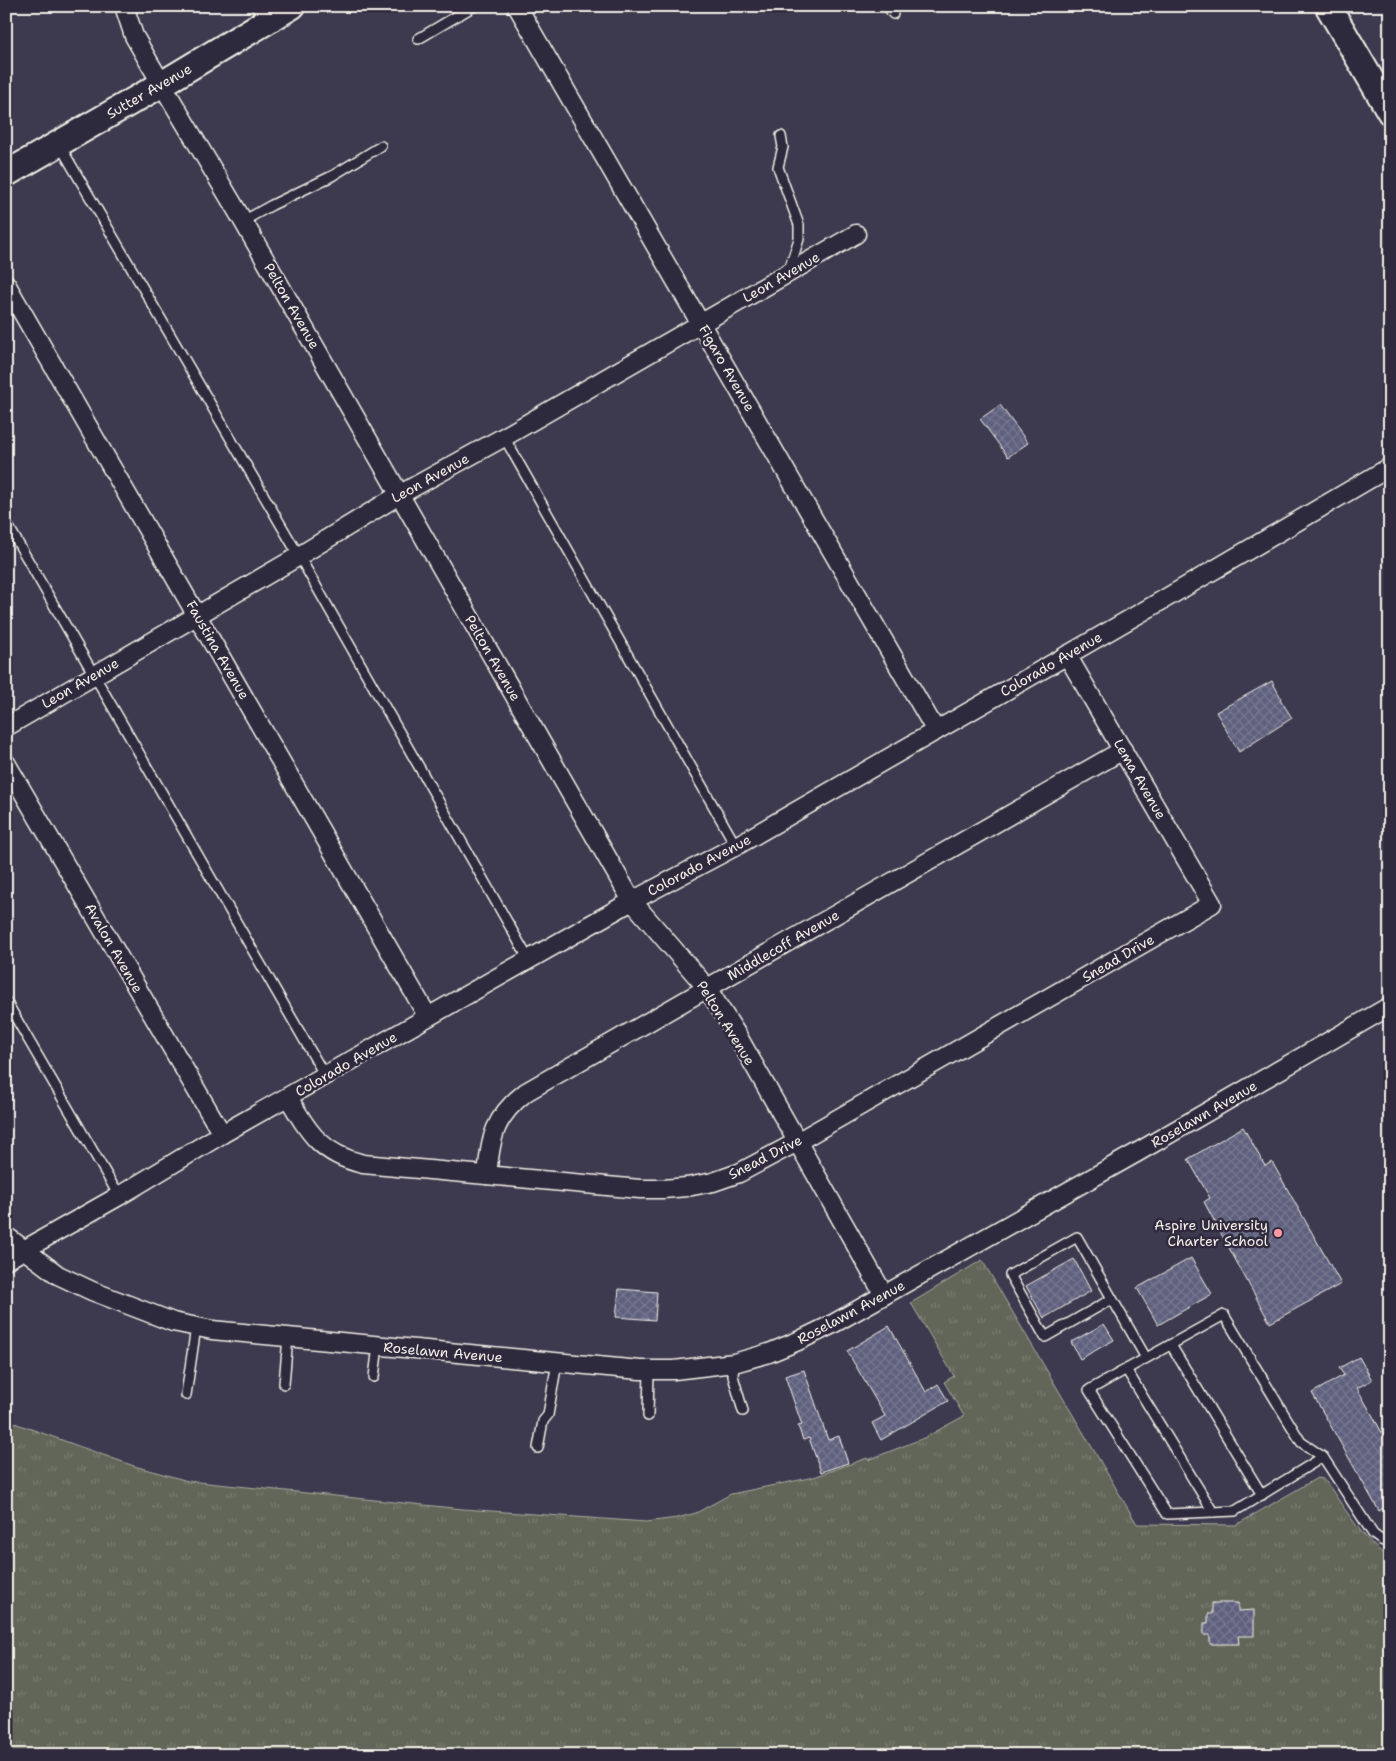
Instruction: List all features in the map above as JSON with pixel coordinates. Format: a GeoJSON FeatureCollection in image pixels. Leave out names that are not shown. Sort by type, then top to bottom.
{"type":"FeatureCollection","features":[{"type":"Feature","properties":{"kind":"street","name":"Pelton Avenue"},"geometry":{"type":"LineString","coordinates":[[124,6],[134,36],[243,221],[632,901],[707,988],[737,1035],[884,1295]]}},
{"type":"Feature","properties":{"kind":"street","name":"Sutter Avenue"},"geometry":{"type":"LineString","coordinates":[[6,174],[162,84],[260,14],[292,6]]}},
{"type":"Feature","properties":{"kind":"street","name":"Figaro Avenue"},"geometry":{"type":"LineString","coordinates":[[517,6],[936,731]]}},
{"type":"Feature","properties":{"kind":"street"},"geometry":{"type":"LineString","coordinates":[[1328,6],[1388,106]]}},
{"type":"Feature","properties":{"kind":"street","name":"Leon Avenue"},"geometry":{"type":"LineString","coordinates":[[6,727],[299,556],[399,495],[504,437],[856,234]]}},
{"type":"Feature","properties":{"kind":"street","name":"Faustina Avenue"},"geometry":{"type":"LineString","coordinates":[[6,284],[428,1017]]}},
{"type":"Feature","properties":{"kind":"street","name":"Colorado Avenue"},"geometry":{"type":"LineString","coordinates":[[6,1260],[119,1196],[222,1134],[632,901],[736,846],[1390,467]]}},
{"type":"Feature","properties":{"kind":"street","name":"Lema Avenue"},"geometry":{"type":"LineString","coordinates":[[1067,655],[1212,904]]}},
{"type":"Feature","properties":{"kind":"street","name":"Middlecoff Avenue"},"geometry":{"type":"LineString","coordinates":[[487,1175],[490,1142],[497,1125],[504,1112],[526,1092],[1122,750]]}},
{"type":"Feature","properties":{"kind":"street","name":"Avalon Avenue"},"geometry":{"type":"LineString","coordinates":[[6,762],[222,1134]]}},
{"type":"Feature","properties":{"kind":"street","name":"Snead Drive"},"geometry":{"type":"LineString","coordinates":[[288,1097],[300,1117],[321,1144],[346,1160],[363,1164],[640,1189],[686,1187],[713,1182],[739,1173],[797,1142],[1212,904]]}},
{"type":"Feature","properties":{"kind":"street","name":"Roselawn Avenue"},"geometry":{"type":"LineString","coordinates":[[6,1236],[58,1275],[92,1292],[172,1322],[212,1330],[649,1370],[674,1370],[734,1363],[798,1342],[832,1325],[1138,1152],[1390,1006]]}},
{"type":"Feature","properties":{"kind":"lane"},"geometry":{"type":"LineString","coordinates":[[418,39],[474,6]]}},
{"type":"Feature","properties":{"kind":"lane"},"geometry":{"type":"LineString","coordinates":[[887,6],[893,14]]}},
{"type":"Feature","properties":{"kind":"lane"},"geometry":{"type":"LineString","coordinates":[[781,136],[784,147],[778,167],[799,225],[799,239],[788,273]]}},
{"type":"Feature","properties":{"kind":"lane"},"geometry":{"type":"LineString","coordinates":[[59,144],[299,556],[529,960]]}},
{"type":"Feature","properties":{"kind":"lane"},"geometry":{"type":"LineString","coordinates":[[243,221],[332,176],[382,146]]}},
{"type":"Feature","properties":{"kind":"lane"},"geometry":{"type":"LineString","coordinates":[[504,437],[736,846]]}},
{"type":"Feature","properties":{"kind":"lane"},"geometry":{"type":"LineString","coordinates":[[6,522],[325,1076]]}},
{"type":"Feature","properties":{"kind":"lane"},"geometry":{"type":"LineString","coordinates":[[6,1000],[119,1196]]}},
{"type":"Feature","properties":{"kind":"lane"},"geometry":{"type":"LineString","coordinates":[[1112,1299],[1045,1336],[1010,1275],[1077,1237],[1146,1358]]}},
{"type":"Feature","properties":{"kind":"lane"},"geometry":{"type":"LineString","coordinates":[[1323,1457],[1235,1511],[1167,1514],[1089,1390],[1224,1315],[1301,1442],[1323,1457],[1373,1534],[1381,1540],[1390,1543]]}},
{"type":"Feature","properties":{"kind":"lane"},"geometry":{"type":"LineString","coordinates":[[186,1395],[196,1327]]}},
{"type":"Feature","properties":{"kind":"lane"},"geometry":{"type":"LineString","coordinates":[[284,1384],[288,1337]]}},
{"type":"Feature","properties":{"kind":"lane"},"geometry":{"type":"LineString","coordinates":[[1171,1344],[1262,1495]]}},
{"type":"Feature","properties":{"kind":"lane"},"geometry":{"type":"LineString","coordinates":[[374,1376],[378,1346]]}},
{"type":"Feature","properties":{"kind":"lane"},"geometry":{"type":"LineString","coordinates":[[538,1448],[543,1421],[548,1415],[557,1362]]}},
{"type":"Feature","properties":{"kind":"lane"},"geometry":{"type":"LineString","coordinates":[[734,1363],[733,1376],[743,1411]]}},
{"type":"Feature","properties":{"kind":"lane"},"geometry":{"type":"LineString","coordinates":[[1126,1369],[1213,1512]]}},
{"type":"Feature","properties":{"kind":"lane"},"geometry":{"type":"LineString","coordinates":[[648,1416],[649,1370]]}},
{"type":"Feature","properties":{"kind":"green space"},"geometry":{"type":"Polygon","coordinates":[[[982,1260],[1137,1524],[1236,1525],[1317,1478],[1324,1479],[1372,1544],[1390,1557],[1390,1755],[6,1755],[6,1420],[134,1466],[188,1481],[463,1509],[646,1522],[677,1518],[696,1513],[731,1494],[814,1477],[867,1458],[868,1460],[924,1438],[964,1416],[944,1382],[954,1376],[911,1303],[982,1260]]]}},
{"type":"Feature","properties":{"kind":"building"},"geometry":{"type":"Polygon","coordinates":[[[1000,405],[1028,443],[1008,457],[980,419],[1000,405]]]}},
{"type":"Feature","properties":{"kind":"building"},"geometry":{"type":"Polygon","coordinates":[[[1272,681],[1280,699],[1292,718],[1239,752],[1216,712],[1272,681]]]}},
{"type":"Feature","properties":{"kind":"building","name":"Aspire University Charter School"},"geometry":{"type":"Polygon","coordinates":[[[1243,1127],[1265,1166],[1272,1162],[1341,1284],[1270,1323],[1204,1202],[1210,1198],[1188,1159],[1243,1127]]]}},
{"type":"Feature","properties":{"kind":"building"},"geometry":{"type":"Polygon","coordinates":[[[1191,1258],[1212,1294],[1158,1325],[1137,1288],[1191,1258]]]}},
{"type":"Feature","properties":{"kind":"building"},"geometry":{"type":"Polygon","coordinates":[[[1074,1259],[1091,1291],[1044,1318],[1026,1286],[1074,1259]]]}},
{"type":"Feature","properties":{"kind":"building"},"geometry":{"type":"Polygon","coordinates":[[[619,1289],[657,1292],[655,1320],[616,1317],[619,1289]]]}},
{"type":"Feature","properties":{"kind":"building"},"geometry":{"type":"Polygon","coordinates":[[[1104,1324],[1114,1340],[1080,1359],[1071,1342],[1104,1324]]]}},
{"type":"Feature","properties":{"kind":"building"},"geometry":{"type":"Polygon","coordinates":[[[889,1326],[926,1392],[938,1384],[948,1401],[881,1440],[872,1423],[885,1416],[847,1351],[889,1326]]]}},
{"type":"Feature","properties":{"kind":"building"},"geometry":{"type":"Polygon","coordinates":[[[1359,1357],[1372,1380],[1357,1388],[1384,1436],[1390,1432],[1390,1505],[1379,1511],[1312,1393],[1344,1375],[1339,1368],[1359,1357]]]}},
{"type":"Feature","properties":{"kind":"building"},"geometry":{"type":"Polygon","coordinates":[[[804,1370],[828,1440],[839,1436],[848,1463],[821,1472],[809,1438],[803,1440],[798,1426],[802,1425],[785,1376],[804,1370]]]}},
{"type":"Feature","properties":{"kind":"building"},"geometry":{"type":"Polygon","coordinates":[[[1212,1603],[1238,1603],[1238,1611],[1254,1610],[1254,1636],[1238,1636],[1239,1644],[1210,1644],[1210,1635],[1204,1635],[1204,1623],[1208,1623],[1208,1614],[1212,1614],[1212,1603]]]}},
{"type":"Feature","properties":{"kind":"place","name":"Aspire University Charter School"},"geometry":{"type":"Point","coordinates":[1278,1233]}}]}
